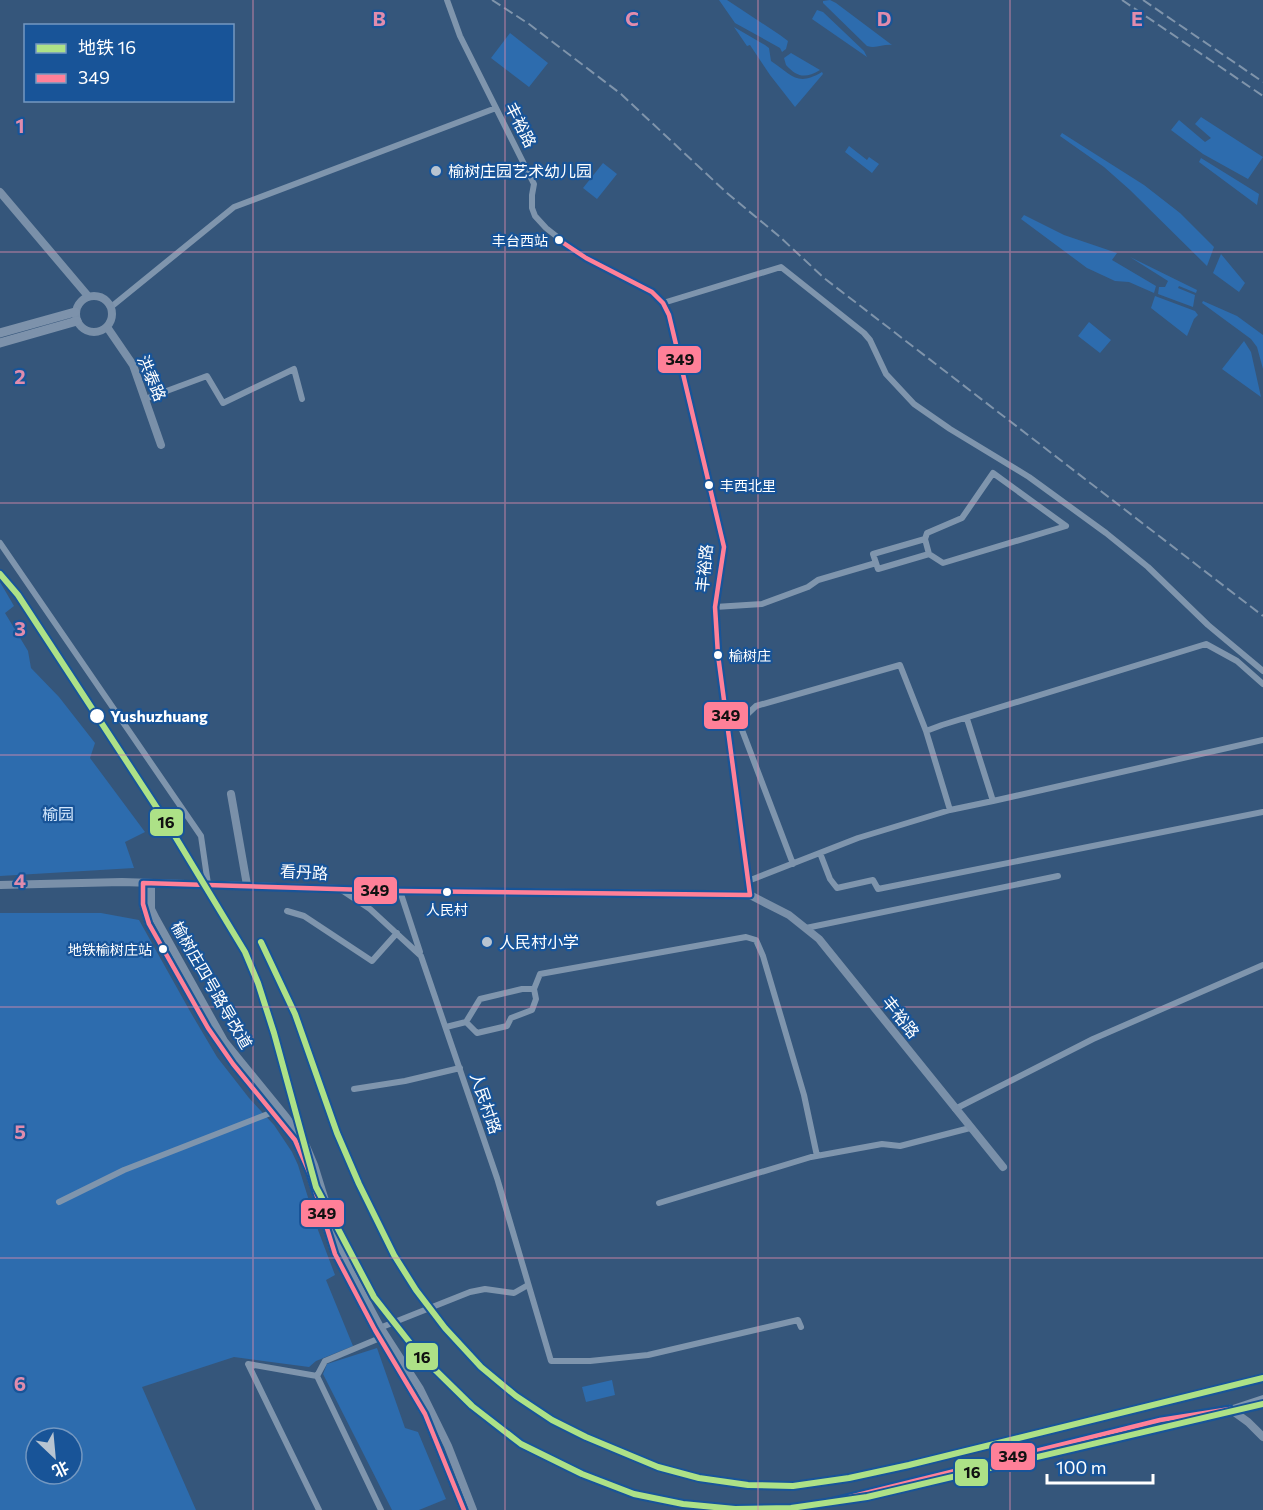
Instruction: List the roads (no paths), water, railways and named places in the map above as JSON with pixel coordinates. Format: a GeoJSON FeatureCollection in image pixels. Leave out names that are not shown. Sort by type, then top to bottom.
{"type":"FeatureCollection","features":[{"type":"Feature","properties":{"kind":"main road"},"geometry":{"type":"LineString","coordinates":[[0,333],[76,317]]}},
{"type":"Feature","properties":{"kind":"main road"},"geometry":{"type":"LineString","coordinates":[[0,343],[76,317]]}},
{"type":"Feature","properties":{"kind":"street","name":"丰裕路"},"geometry":{"type":"LineString","coordinates":[[447,0],[460,36],[534,184],[532,202],[535,216],[559,240],[575,251],[652,292],[663,303],[669,315],[724,547],[716,607],[722,690],[750,895],[770,904],[806,928],[830,952],[1003,1167]]}},
{"type":"Feature","properties":{"kind":"street"},"geometry":{"type":"LineString","coordinates":[[111,307],[234,207],[496,108]]}},
{"type":"Feature","properties":{"kind":"street"},"geometry":{"type":"LineString","coordinates":[[0,192],[88,296]]}},
{"type":"Feature","properties":{"kind":"street"},"geometry":{"type":"LineString","coordinates":[[663,303],[781,267],[864,333],[870,340],[886,375],[914,404],[950,429],[1029,477],[1106,533],[1172,589],[1208,625],[1263,670]]}},
{"type":"Feature","properties":{"kind":"street"},"geometry":{"type":"LineString","coordinates":[[88,296],[100,296],[111,307],[112,316],[107,327],[102,330],[90,332],[85,330],[76,317],[79,302],[88,296]]}},
{"type":"Feature","properties":{"kind":"street","name":"洪泰路"},"geometry":{"type":"LineString","coordinates":[[107,327],[133,365],[161,445]]}},
{"type":"Feature","properties":{"kind":"street"},"geometry":{"type":"LineString","coordinates":[[145,399],[207,376],[223,403],[294,369],[302,399]]}},
{"type":"Feature","properties":{"kind":"street"},"geometry":{"type":"LineString","coordinates":[[993,473],[1066,526],[943,563],[929,554],[925,539],[927,533],[962,518],[993,473]]}},
{"type":"Feature","properties":{"kind":"street"},"geometry":{"type":"LineString","coordinates":[[925,539],[873,554],[878,569],[929,554]]}},
{"type":"Feature","properties":{"kind":"street"},"geometry":{"type":"LineString","coordinates":[[0,543],[201,836],[208,884]]}},
{"type":"Feature","properties":{"kind":"street"},"geometry":{"type":"LineString","coordinates":[[716,607],[762,604],[808,587],[818,580],[876,563]]}},
{"type":"Feature","properties":{"kind":"street"},"geometry":{"type":"LineString","coordinates":[[926,732],[1031,697],[1206,644],[1237,661],[1263,684]]}},
{"type":"Feature","properties":{"kind":"street"},"geometry":{"type":"LineString","coordinates":[[793,864],[739,722],[756,706],[900,665],[926,732],[950,810]]}},
{"type":"Feature","properties":{"kind":"street"},"geometry":{"type":"LineString","coordinates":[[967,719],[993,801]]}},
{"type":"Feature","properties":{"kind":"street"},"geometry":{"type":"LineString","coordinates":[[748,881],[858,838],[950,810],[1263,740]]}},
{"type":"Feature","properties":{"kind":"street"},"geometry":{"type":"LineString","coordinates":[[231,794],[247,885]]}},
{"type":"Feature","properties":{"kind":"street"},"geometry":{"type":"LineString","coordinates":[[820,853],[830,879],[837,888],[873,880],[878,889],[1263,812]]}},
{"type":"Feature","properties":{"kind":"street"},"geometry":{"type":"LineString","coordinates":[[806,928],[1058,876]]}},
{"type":"Feature","properties":{"kind":"street","name":"看丹路"},"geometry":{"type":"LineString","coordinates":[[0,885],[55,882],[147,883],[400,891],[750,895]]}},
{"type":"Feature","properties":{"kind":"street","name":"榆树庄四号路导改道"},"geometry":{"type":"LineString","coordinates":[[147,883],[143,904],[149,924],[208,1028],[228,1057],[295,1140],[304,1157],[335,1254],[425,1414],[464,1510]]}},
{"type":"Feature","properties":{"kind":"street","name":"榆树庄四号路导改道"},"geometry":{"type":"LineString","coordinates":[[147,883],[156,919],[214,1025],[232,1053],[286,1117],[306,1146],[343,1256],[378,1331],[412,1375],[432,1412],[473,1510]]}},
{"type":"Feature","properties":{"kind":"street","name":"人民村路"},"geometry":{"type":"LineString","coordinates":[[340,889],[370,909],[421,956],[497,1178],[551,1361],[648,1355],[798,1320],[801,1327]]}},
{"type":"Feature","properties":{"kind":"street"},"geometry":{"type":"LineString","coordinates":[[400,891],[421,956]]}},
{"type":"Feature","properties":{"kind":"street"},"geometry":{"type":"LineString","coordinates":[[287,911],[304,916],[372,961],[397,933]]}},
{"type":"Feature","properties":{"kind":"street"},"geometry":{"type":"LineString","coordinates":[[466,1022],[477,1033],[507,1026],[512,1018],[532,1010],[536,999],[534,989],[540,975],[746,937],[756,940],[763,956],[804,1095],[817,1156]]}},
{"type":"Feature","properties":{"kind":"street"},"geometry":{"type":"LineString","coordinates":[[955,1109],[1093,1039],[1263,965]]}},
{"type":"Feature","properties":{"kind":"street"},"geometry":{"type":"LineString","coordinates":[[446,1027],[466,1022],[480,999],[522,989],[534,989]]}},
{"type":"Feature","properties":{"kind":"street"},"geometry":{"type":"LineString","coordinates":[[354,1089],[405,1081],[460,1068]]}},
{"type":"Feature","properties":{"kind":"street"},"geometry":{"type":"LineString","coordinates":[[59,1202],[124,1170],[273,1112]]}},
{"type":"Feature","properties":{"kind":"street"},"geometry":{"type":"LineString","coordinates":[[659,1203],[817,1156],[882,1144],[900,1146],[970,1128]]}},
{"type":"Feature","properties":{"kind":"street"},"geometry":{"type":"LineString","coordinates":[[381,1510],[317,1376],[324,1360],[378,1331],[470,1292],[485,1289],[514,1293],[528,1285]]}},
{"type":"Feature","properties":{"kind":"street"},"geometry":{"type":"LineString","coordinates":[[317,1376],[248,1364],[319,1510]]}},
{"type":"Feature","properties":{"kind":"street"},"geometry":{"type":"LineString","coordinates":[[797,1510],[1160,1420],[1230,1409],[1263,1398]]}},
{"type":"Feature","properties":{"kind":"street"},"geometry":{"type":"LineString","coordinates":[[1230,1409],[1263,1437]]}},
{"type":"Feature","properties":{"kind":"railway"},"geometry":{"type":"LineString","coordinates":[[492,0],[529,24],[621,94],[727,193],[780,237],[824,278],[1263,616]]}},
{"type":"Feature","properties":{"kind":"railway"},"geometry":{"type":"LineString","coordinates":[[1122,0],[1263,96]]}},
{"type":"Feature","properties":{"kind":"railway"},"geometry":{"type":"LineString","coordinates":[[1143,0],[1263,82]]}},
{"type":"Feature","properties":{"kind":"metro line","name":"16"},"geometry":{"type":"LineString","coordinates":[[0,574],[18,595],[170,828],[245,952],[274,1033],[316,1187],[374,1297],[418,1353],[472,1406],[521,1444],[582,1474],[634,1494],[683,1504],[735,1509],[791,1508],[867,1497],[1263,1404]]}},
{"type":"Feature","properties":{"kind":"metro line","name":"16"},"geometry":{"type":"LineString","coordinates":[[261,942],[295,1014],[337,1133],[359,1184],[394,1255],[416,1290],[445,1328],[481,1367],[516,1396],[552,1420],[586,1437],[658,1467],[699,1478],[748,1485],[793,1486],[849,1478],[909,1465],[1263,1378]]}},
{"type":"Feature","properties":{"kind":"place","name":"榆树庄园艺术幼儿园"},"geometry":{"type":"Point","coordinates":[436,171]}},
{"type":"Feature","properties":{"kind":"place","name":"丰台西站"},"geometry":{"type":"Point","coordinates":[559,240]}},
{"type":"Feature","properties":{"kind":"place","name":"丰西北里"},"geometry":{"type":"Point","coordinates":[709,485]}},
{"type":"Feature","properties":{"kind":"place","name":"榆树庄"},"geometry":{"type":"Point","coordinates":[718,655]}},
{"type":"Feature","properties":{"kind":"place","name":"Yushuzhuang"},"geometry":{"type":"Point","coordinates":[97,716]}},
{"type":"Feature","properties":{"kind":"place","name":"人民村"},"geometry":{"type":"Point","coordinates":[447,892]}},
{"type":"Feature","properties":{"kind":"place","name":"人民村小学"},"geometry":{"type":"Point","coordinates":[487,942]}},
{"type":"Feature","properties":{"kind":"place","name":"地铁榆树庄站"},"geometry":{"type":"Point","coordinates":[163,949]}},
{"type":"Feature","properties":{"kind":"park label","name":"榆园"},"geometry":{"type":"Point","coordinates":[58,814]}}]}
